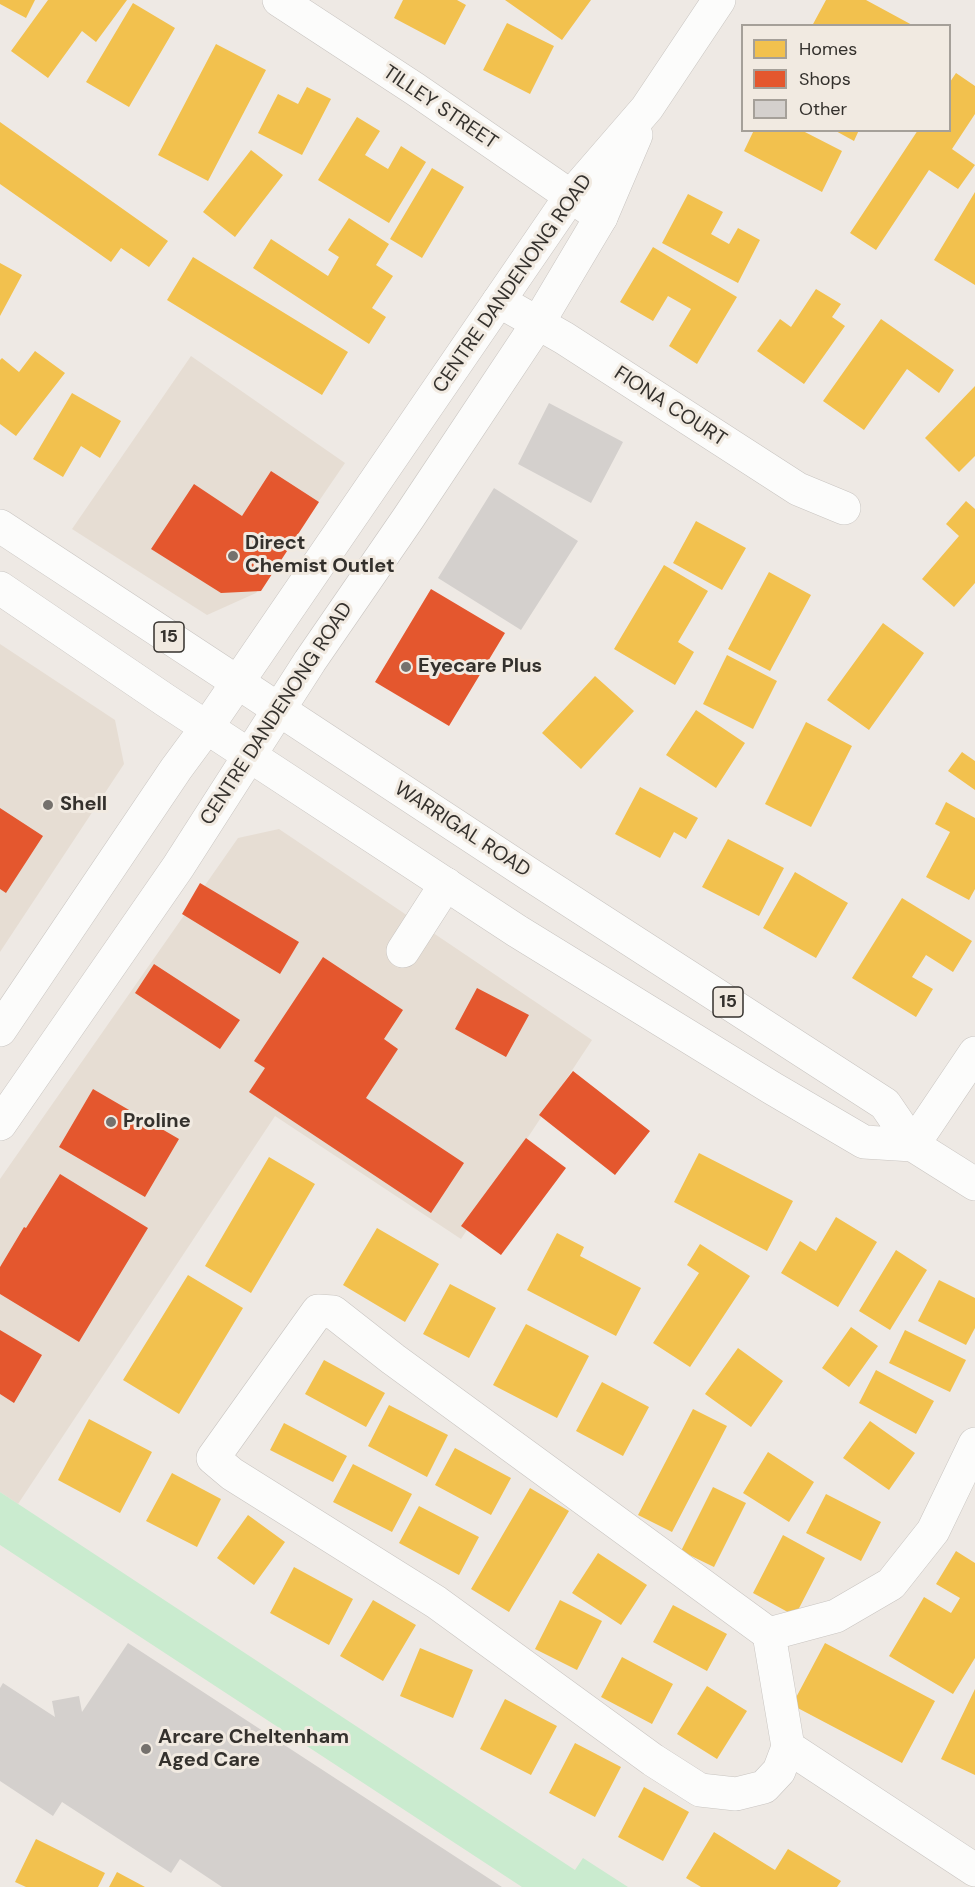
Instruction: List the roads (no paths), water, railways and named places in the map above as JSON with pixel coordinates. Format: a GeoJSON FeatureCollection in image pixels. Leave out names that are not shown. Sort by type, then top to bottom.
{"type":"FeatureCollection","features":[{"type":"Feature","properties":{"kind":"main road","name":"TILLEY STREET"},"geometry":{"type":"LineString","coordinates":[[279,0],[415,89],[601,217]]}},
{"type":"Feature","properties":{"kind":"main road","name":"CENTRE DANDENONG ROAD"},"geometry":{"type":"LineString","coordinates":[[0,1030],[176,769],[570,196],[647,108],[719,0]]}},
{"type":"Feature","properties":{"kind":"main road","name":"CENTRE DANDENONG ROAD"},"geometry":{"type":"LineString","coordinates":[[0,1124],[178,867],[279,709],[538,323],[601,217],[647,108]]}},
{"type":"Feature","properties":{"kind":"main road","name":"FIONA COURT"},"geometry":{"type":"LineString","coordinates":[[499,301],[538,323],[798,489],[843,507]]}},
{"type":"Feature","properties":{"kind":"main road","name":"WARRIGAL ROAD"},"geometry":{"type":"LineString","coordinates":[[0,526],[529,874],[885,1104],[913,1145],[975,1184]]}},
{"type":"Feature","properties":{"kind":"main road","name":"WARRIGAL ROAD"},"geometry":{"type":"LineString","coordinates":[[0,588],[548,951],[864,1142],[913,1145]]}},
{"type":"Feature","properties":{"kind":"main road"},"geometry":{"type":"LineString","coordinates":[[403,951],[446,884]]}},
{"type":"Feature","properties":{"kind":"main road"},"geometry":{"type":"LineString","coordinates":[[913,1145],[975,1053]]}},
{"type":"Feature","properties":{"kind":"main road"},"geometry":{"type":"LineString","coordinates":[[318,1311],[333,1312],[393,1359],[769,1634],[788,1747],[779,1771],[764,1787],[736,1794],[700,1790],[653,1760],[436,1602],[232,1474],[213,1458],[318,1311]]}},
{"type":"Feature","properties":{"kind":"main road"},"geometry":{"type":"LineString","coordinates":[[769,1634],[836,1616],[891,1584],[933,1531],[975,1444]]}},
{"type":"Feature","properties":{"kind":"main road"},"geometry":{"type":"LineString","coordinates":[[788,1747],[975,1870]]}},
{"type":"Feature","properties":{"kind":"place","name":"Direct Chemist Outlet"},"geometry":{"type":"Point","coordinates":[233,556]}},
{"type":"Feature","properties":{"kind":"place","name":"Eyecare Plus"},"geometry":{"type":"Point","coordinates":[406,667]}},
{"type":"Feature","properties":{"kind":"place","name":"Shell"},"geometry":{"type":"Point","coordinates":[48,805]}},
{"type":"Feature","properties":{"kind":"place","name":"Proline"},"geometry":{"type":"Point","coordinates":[111,1122]}},
{"type":"Feature","properties":{"kind":"place","name":"Arcare Cheltenham Aged Care"},"geometry":{"type":"Point","coordinates":[146,1749]}}]}
